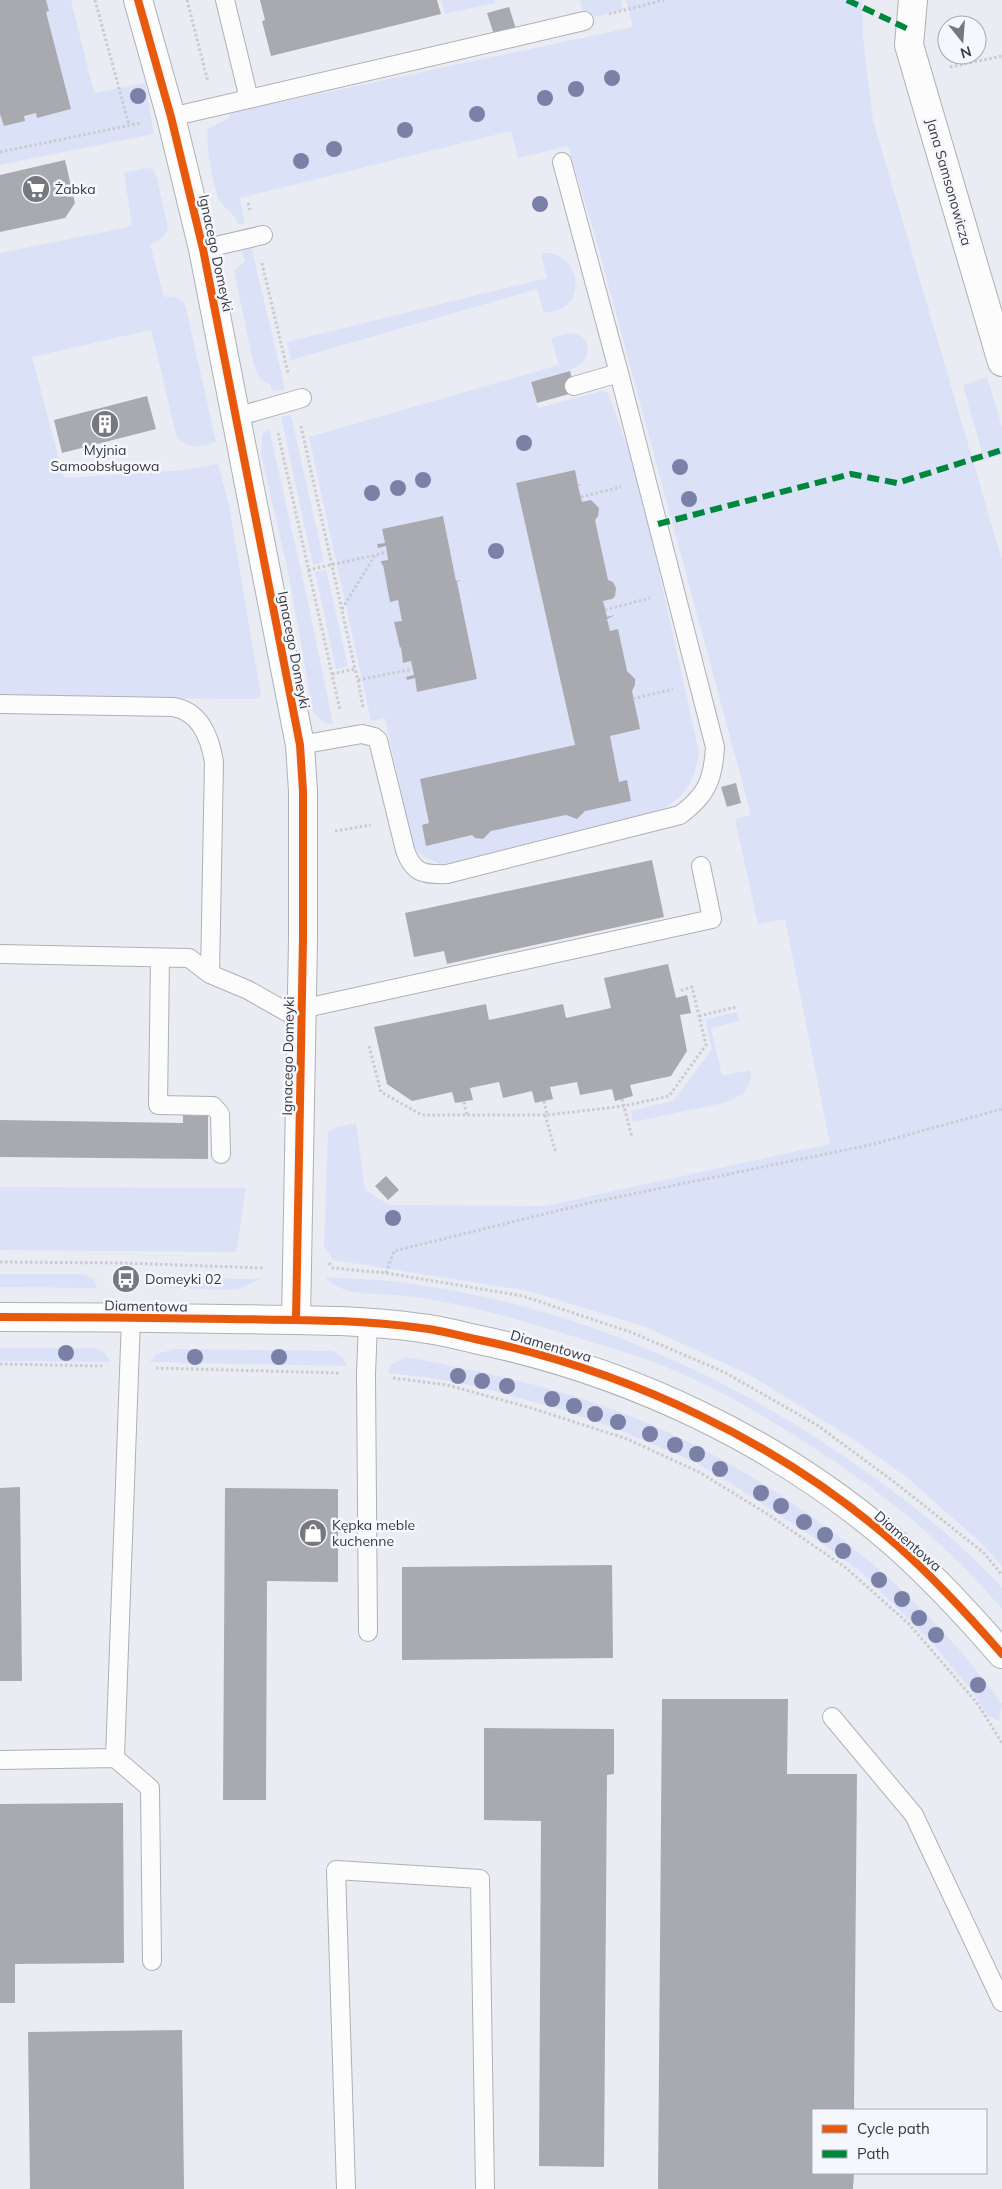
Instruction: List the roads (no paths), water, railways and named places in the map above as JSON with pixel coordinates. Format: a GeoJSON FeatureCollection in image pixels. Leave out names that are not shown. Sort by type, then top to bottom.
{"type":"FeatureCollection","features":[{"type":"Feature","properties":{"kind":"street","name":"Ignacego Domeyki"},"geometry":{"type":"LineString","coordinates":[[138,0],[171,117],[203,248],[300,745],[303,790],[296,1320]]}},
{"type":"Feature","properties":{"kind":"street","name":"Jana Samsonowicza"},"geometry":{"type":"LineString","coordinates":[[913,0],[909,45],[1002,362]]}},
{"type":"Feature","properties":{"kind":"street","name":"Diamentowa"},"geometry":{"type":"LineString","coordinates":[[0,1317],[368,1322],[423,1328],[536,1353],[584,1366],[703,1416],[756,1445],[851,1508],[898,1546],[932,1578],[1002,1654]]}},
{"type":"Feature","properties":{"kind":"lane"},"geometry":{"type":"LineString","coordinates":[[225,0],[249,99]]}},
{"type":"Feature","properties":{"kind":"lane"},"geometry":{"type":"LineString","coordinates":[[171,117],[584,21]]}},
{"type":"Feature","properties":{"kind":"lane"},"geometry":{"type":"LineString","coordinates":[[300,745],[369,734],[378,740],[410,864],[421,872],[433,874],[447,874],[680,815],[696,804],[707,787],[714,767],[715,747],[619,373],[562,162]]}},
{"type":"Feature","properties":{"kind":"lane"},"geometry":{"type":"LineString","coordinates":[[203,248],[259,235]]}},
{"type":"Feature","properties":{"kind":"lane"},"geometry":{"type":"LineString","coordinates":[[574,386],[619,373]]}},
{"type":"Feature","properties":{"kind":"lane"},"geometry":{"type":"LineString","coordinates":[[236,416],[298,399]]}},
{"type":"Feature","properties":{"kind":"lane"},"geometry":{"type":"LineString","coordinates":[[0,704],[184,708],[205,729],[212,746],[214,762],[210,974]]}},
{"type":"Feature","properties":{"kind":"lane"},"geometry":{"type":"LineString","coordinates":[[0,954],[189,958],[210,974],[301,1014],[712,919],[701,866]]}},
{"type":"Feature","properties":{"kind":"lane"},"geometry":{"type":"LineString","coordinates":[[160,958],[158,1105],[213,1106],[220,1114],[221,1154]]}},
{"type":"Feature","properties":{"kind":"lane"},"geometry":{"type":"LineString","coordinates":[[116,1758],[131,1318]]}},
{"type":"Feature","properties":{"kind":"lane"},"geometry":{"type":"LineString","coordinates":[[368,1322],[366,1374],[368,1632]]}},
{"type":"Feature","properties":{"kind":"lane"},"geometry":{"type":"LineString","coordinates":[[832,1717],[914,1815],[1002,2002]]}},
{"type":"Feature","properties":{"kind":"lane"},"geometry":{"type":"LineString","coordinates":[[0,1760],[116,1758],[150,1788],[152,1960]]}},
{"type":"Feature","properties":{"kind":"lane"},"geometry":{"type":"LineString","coordinates":[[346,2189],[336,1870],[480,1879],[485,2189]]}},
{"type":"Feature","properties":{"kind":"place","name":"Żabka"},"geometry":{"type":"Point","coordinates":[36,189]}},
{"type":"Feature","properties":{"kind":"place","name":"Myjnia Samoobsługowa"},"geometry":{"type":"Point","coordinates":[105,424]}},
{"type":"Feature","properties":{"kind":"place","name":"Domeyki 02"},"geometry":{"type":"Point","coordinates":[126,1279]}},
{"type":"Feature","properties":{"kind":"place","name":"Kępka meble kuchenne"},"geometry":{"type":"Point","coordinates":[313,1533]}}]}
